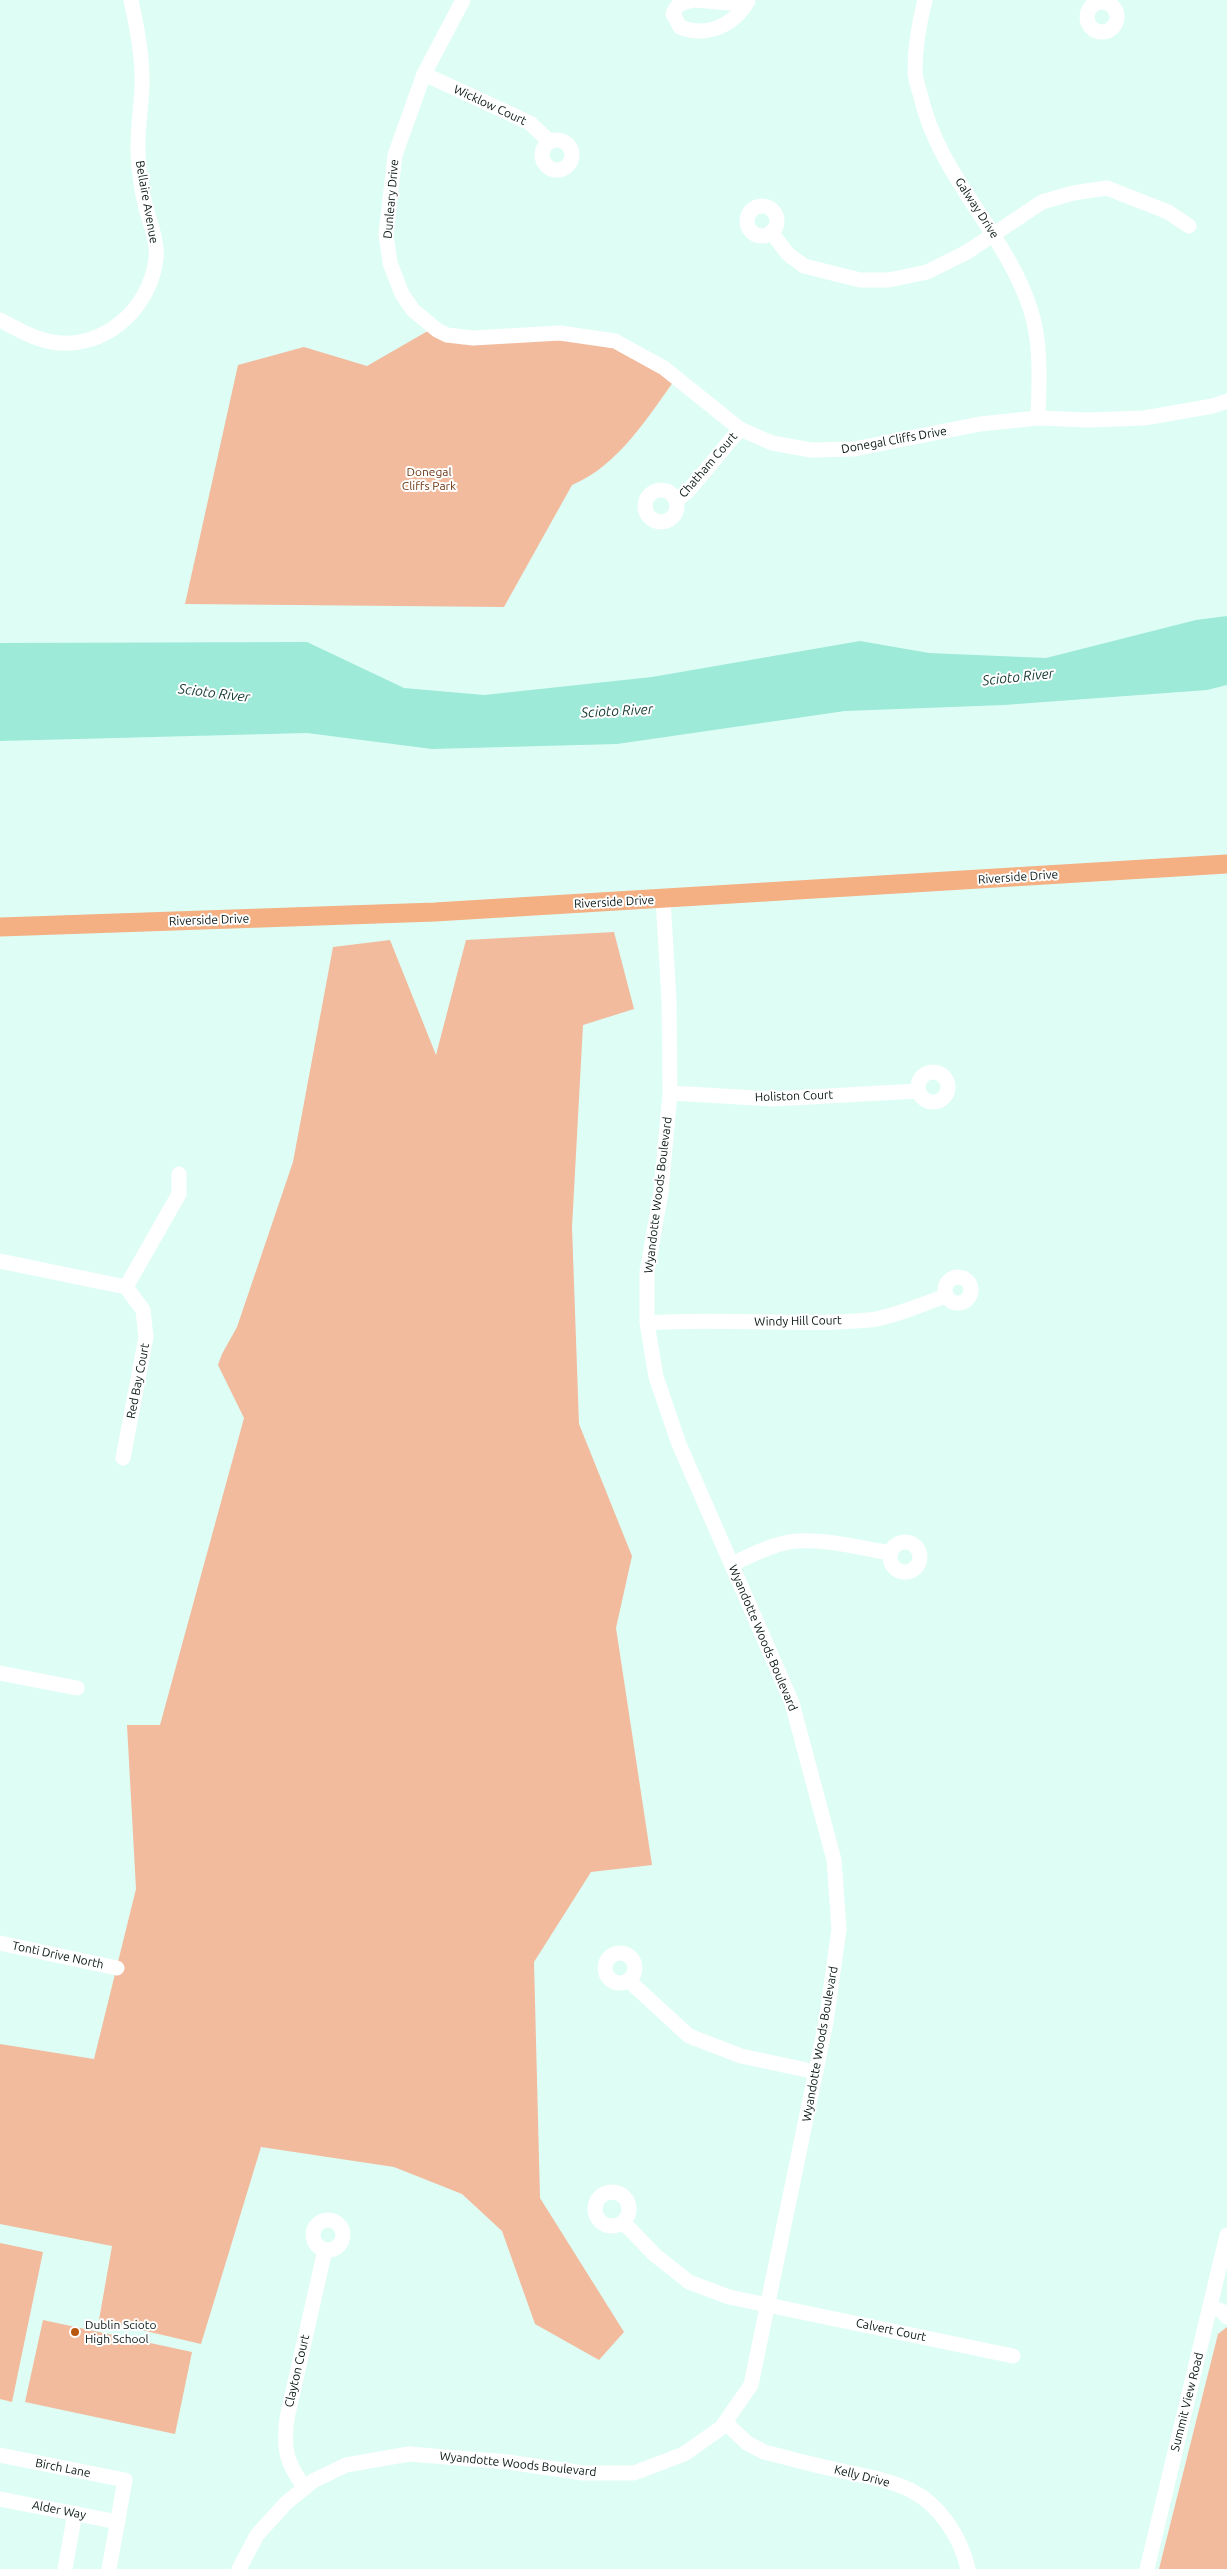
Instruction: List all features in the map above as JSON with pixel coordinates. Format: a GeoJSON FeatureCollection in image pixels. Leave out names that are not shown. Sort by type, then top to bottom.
{"type":"FeatureCollection","features":[{"type":"Feature","properties":{"kind":"main road","name":"Riverside Drive"},"geometry":{"type":"LineString","coordinates":[[0,927],[435,912],[1227,864]]}},
{"type":"Feature","properties":{"kind":"street","name":"Bellaire Avenue"},"geometry":{"type":"LineString","coordinates":[[0,320],[32,336],[52,342],[70,343],[92,339],[125,321],[136,309],[150,282],[157,258],[154,234],[140,176],[138,143],[142,85],[140,48],[131,0]]}},
{"type":"Feature","properties":{"kind":"street","name":"Dunleary Drive"},"geometry":{"type":"LineString","coordinates":[[442,333],[424,322],[402,294],[390,263],[386,234],[392,166],[424,74],[463,0]]}},
{"type":"Feature","properties":{"kind":"street"},"geometry":{"type":"LineString","coordinates":[[695,0],[730,3],[749,0],[742,12],[725,26],[703,31],[680,27],[673,14],[681,2],[695,0]]}},
{"type":"Feature","properties":{"kind":"street","name":"Galway Drive"},"geometry":{"type":"LineString","coordinates":[[925,0],[918,26],[915,73],[926,118],[943,157],[1010,259],[1031,310],[1039,360],[1038,418]]}},
{"type":"Feature","properties":{"kind":"street","name":"Wicklow Court"},"geometry":{"type":"LineString","coordinates":[[424,74],[530,123],[550,142]]}},
{"type":"Feature","properties":{"kind":"street"},"geometry":{"type":"LineString","coordinates":[[771,232],[788,254],[804,266],[860,280],[894,280],[927,272],[967,252],[1042,202],[1073,193],[1106,188],[1168,212],[1189,226]]}},
{"type":"Feature","properties":{"kind":"street","name":"Donegal Cliffs Drive"},"geometry":{"type":"LineString","coordinates":[[442,333],[473,338],[560,333],[615,341],[664,368],[740,429],[772,443],[796,448],[854,449],[980,424],[1038,418],[1088,420],[1144,418],[1214,406],[1227,401]]}},
{"type":"Feature","properties":{"kind":"street","name":"Chatham Court"},"geometry":{"type":"LineString","coordinates":[[676,501],[690,490],[740,429]]}},
{"type":"Feature","properties":{"kind":"street","name":"Wyandotte Woods Boulevard"},"geometry":{"type":"LineString","coordinates":[[239,2569],[257,2535],[286,2503],[313,2481],[346,2465],[409,2454],[508,2462],[583,2473],[634,2472],[684,2454],[721,2428],[751,2386],[826,2022],[838,1928],[834,1860],[792,1703],[674,1427],[656,1377],[647,1323],[647,1272],[661,1192],[670,1093],[669,999],[663,899]]}},
{"type":"Feature","properties":{"kind":"street","name":"Holiston Court"},"geometry":{"type":"LineString","coordinates":[[670,1093],[773,1099],[918,1090]]}},
{"type":"Feature","properties":{"kind":"street"},"geometry":{"type":"LineString","coordinates":[[0,1261],[126,1287],[179,1194],[179,1174]]}},
{"type":"Feature","properties":{"kind":"street","name":"Red Bay Court"},"geometry":{"type":"LineString","coordinates":[[123,1458],[146,1337],[143,1310],[126,1287]]}},
{"type":"Feature","properties":{"kind":"street","name":"Windy Hill Court"},"geometry":{"type":"LineString","coordinates":[[647,1323],[690,1320],[776,1322],[871,1320],[946,1296]]}},
{"type":"Feature","properties":{"kind":"street"},"geometry":{"type":"LineString","coordinates":[[732,1564],[768,1549],[796,1541],[826,1542],[890,1553]]}},
{"type":"Feature","properties":{"kind":"street"},"geometry":{"type":"LineString","coordinates":[[0,1673],[77,1688]]}},
{"type":"Feature","properties":{"kind":"street","name":"Tonti Drive North"},"geometry":{"type":"LineString","coordinates":[[0,1942],[116,1968]]}},
{"type":"Feature","properties":{"kind":"street"},"geometry":{"type":"LineString","coordinates":[[628,1980],[689,2036],[740,2056],[816,2072]]}},
{"type":"Feature","properties":{"kind":"street","name":"Calvert Court"},"geometry":{"type":"LineString","coordinates":[[623,2222],[655,2255],[689,2282],[729,2297],[1013,2356]]}},
{"type":"Feature","properties":{"kind":"street","name":"Summit View Road"},"geometry":{"type":"LineString","coordinates":[[1147,2569],[1222,2311],[1227,2235]]}},
{"type":"Feature","properties":{"kind":"street","name":"Clayton Court"},"geometry":{"type":"LineString","coordinates":[[305,2488],[294,2474],[288,2461],[284,2437],[286,2418],[325,2250]]}},
{"type":"Feature","properties":{"kind":"street","name":"Kelly Drive"},"geometry":{"type":"LineString","coordinates":[[725,2422],[747,2443],[764,2452],[887,2481],[913,2491],[941,2514],[950,2527],[965,2557],[968,2569]]}},
{"type":"Feature","properties":{"kind":"street","name":"Birch Lane"},"geometry":{"type":"LineString","coordinates":[[0,2455],[126,2480],[118,2522]]}},
{"type":"Feature","properties":{"kind":"street","name":"Alder Way"},"geometry":{"type":"LineString","coordinates":[[0,2499],[118,2522]]}},
{"type":"Feature","properties":{"kind":"street"},"geometry":{"type":"LineString","coordinates":[[65,2569],[75,2513]]}},
{"type":"Feature","properties":{"kind":"street"},"geometry":{"type":"LineString","coordinates":[[109,2569],[118,2522]]}},
{"type":"Feature","properties":{"kind":"green space","name":"Donegal Cliffs Park"},"geometry":{"type":"Polygon","coordinates":[[[433,328],[615,341],[676,378],[643,424],[618,453],[589,477],[572,485],[504,607],[185,604],[238,365],[304,347],[367,366],[433,328]]]}},
{"type":"Feature","properties":{"kind":"green space"},"geometry":{"type":"Polygon","coordinates":[[[614,932],[634,1009],[583,1025],[572,1227],[579,1424],[632,1556],[616,1628],[652,1865],[591,1872],[534,1962],[540,2198],[624,2332],[599,2360],[535,2324],[502,2231],[462,2194],[394,2167],[261,2147],[201,2344],[99,2320],[112,2246],[0,2224],[0,2044],[94,2059],[136,1889],[127,1725],[160,1725],[244,1418],[218,1365],[237,1327],[293,1162],[333,947],[390,940],[436,1055],[466,940],[614,932]]]}},
{"type":"Feature","properties":{"kind":"green space"},"geometry":{"type":"Polygon","coordinates":[[[0,2243],[43,2252],[12,2402],[0,2399],[0,2243]]]}},
{"type":"Feature","properties":{"kind":"green space"},"geometry":{"type":"Polygon","coordinates":[[[43,2320],[192,2352],[175,2434],[25,2402],[43,2320]]]}},
{"type":"Feature","properties":{"kind":"green space"},"geometry":{"type":"Polygon","coordinates":[[[1227,2327],[1227,2569],[1159,2569],[1218,2334],[1227,2327]]]}},
{"type":"Feature","properties":{"kind":"water","name":"Scioto River"},"geometry":{"type":"Polygon","coordinates":[[[1227,616],[1227,685],[1207,690],[1004,705],[845,711],[617,744],[432,749],[307,733],[0,741],[0,643],[307,642],[404,688],[484,695],[652,677],[860,641],[929,653],[1046,658],[1196,620],[1227,616]]]}},
{"type":"Feature","properties":{"kind":"place","name":"Dublin Scioto High School"},"geometry":{"type":"Point","coordinates":[75,2332]}}]}
